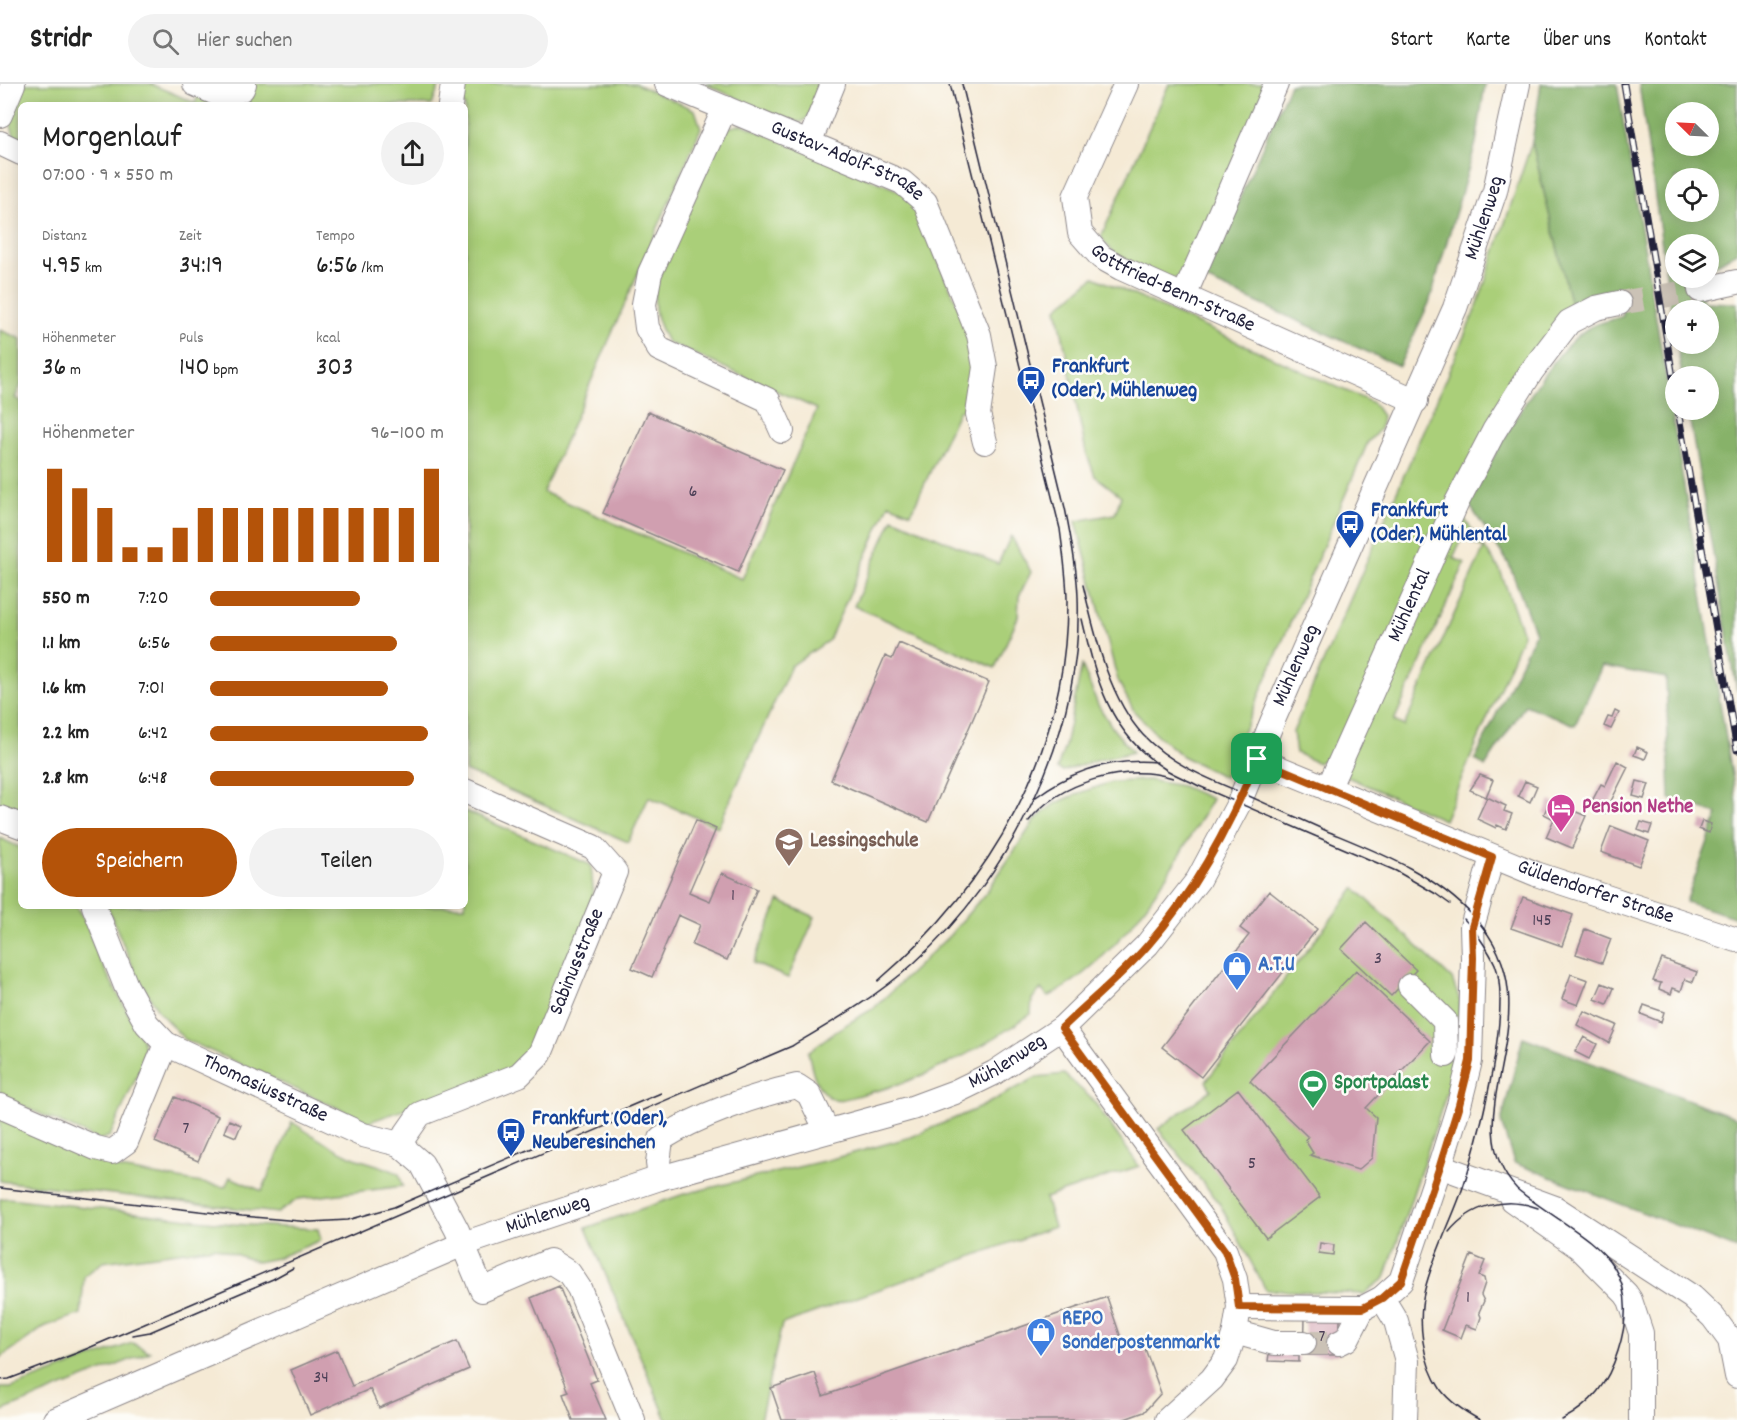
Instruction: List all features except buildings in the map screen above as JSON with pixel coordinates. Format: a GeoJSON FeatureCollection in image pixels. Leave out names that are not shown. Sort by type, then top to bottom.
{"type":"FeatureCollection","features":[{"type":"Feature","properties":{"kind":"street"},"geometry":{"type":"LineString","coordinates":[[0,115],[13,84]]}},
{"type":"Feature","properties":{"kind":"street"},"geometry":{"type":"LineString","coordinates":[[195,84],[225,97],[242,89],[244,84]]}},
{"type":"Feature","properties":{"kind":"street"},"geometry":{"type":"LineString","coordinates":[[450,102],[453,84]]}},
{"type":"Feature","properties":{"kind":"street","name":"Gustav-Adolf-Straße"},"geometry":{"type":"LineString","coordinates":[[667,84],[902,182],[925,202],[980,335],[985,367],[978,414],[985,442]]}},
{"type":"Feature","properties":{"kind":"street"},"geometry":{"type":"LineString","coordinates":[[809,143],[833,84]]}},
{"type":"Feature","properties":{"kind":"street","name":"Gottfried-Benn-Straße"},"geometry":{"type":"LineString","coordinates":[[1126,84],[1075,197],[1080,232],[1101,257],[1416,401]]}},
{"type":"Feature","properties":{"kind":"street"},"geometry":{"type":"LineString","coordinates":[[1184,296],[1276,84]]}},
{"type":"Feature","properties":{"kind":"street","name":"Mühlenweg"},"geometry":{"type":"LineString","coordinates":[[55,1420],[463,1244],[660,1178],[912,1108],[955,1092],[994,1073],[1062,1028],[1148,945],[1198,880],[1239,803],[1455,308],[1495,191],[1518,84]]}},
{"type":"Feature","properties":{"kind":"street"},"geometry":{"type":"LineString","coordinates":[[725,108],[650,273],[644,304],[647,328],[659,349],[768,400],[782,431]]}},
{"type":"Feature","properties":{"kind":"street"},"geometry":{"type":"LineString","coordinates":[[0,143],[18,152]]}},
{"type":"Feature","properties":{"kind":"street"},"geometry":{"type":"LineString","coordinates":[[1700,290],[1737,282]]}},
{"type":"Feature","properties":{"kind":"street","name":"Mühlental"},"geometry":{"type":"LineString","coordinates":[[1328,789],[1457,502],[1494,431],[1531,372],[1569,322],[1596,308],[1619,303]]}},
{"type":"Feature","properties":{"kind":"street","name":"Güldendorfer Straße"},"geometry":{"type":"LineString","coordinates":[[1257,759],[1536,874],[1737,940]]}},
{"type":"Feature","properties":{"kind":"street","name":"Sabinusstraße"},"geometry":{"type":"LineString","coordinates":[[399,1144],[420,1114],[519,1075],[540,1054],[615,872],[593,847],[468,792]]}},
{"type":"Feature","properties":{"kind":"street"},"geometry":{"type":"LineString","coordinates":[[0,818],[18,825]]}},
{"type":"Feature","properties":{"kind":"street"},"geometry":{"type":"LineString","coordinates":[[1356,1321],[1401,1281],[1459,1105],[1470,1061],[1473,981],[1472,927],[1492,857]]}},
{"type":"Feature","properties":{"kind":"street","name":"Thomasiusstraße"},"geometry":{"type":"LineString","coordinates":[[95,909],[126,986],[147,1024],[166,1044],[363,1135],[399,1144],[422,1164],[463,1244],[482,1290],[550,1261],[570,1273],[579,1288],[633,1420]]}},
{"type":"Feature","properties":{"kind":"street"},"geometry":{"type":"LineString","coordinates":[[1410,986],[1445,1021],[1446,1055]]}},
{"type":"Feature","properties":{"kind":"street"},"geometry":{"type":"LineString","coordinates":[[1062,1028],[1225,1251],[1235,1279],[1239,1307],[1235,1332],[1226,1360],[1212,1379],[1167,1420]]}},
{"type":"Feature","properties":{"kind":"street"},"geometry":{"type":"LineString","coordinates":[[0,1106],[96,1148],[112,1152],[126,1142],[166,1044]]}},
{"type":"Feature","properties":{"kind":"street"},"geometry":{"type":"LineString","coordinates":[[660,1178],[658,1163],[662,1139],[694,1121],[773,1092],[797,1086],[810,1094],[827,1131]]}},
{"type":"Feature","properties":{"kind":"street"},"geometry":{"type":"LineString","coordinates":[[1440,1166],[1555,1208],[1692,1297],[1713,1317],[1730,1340],[1737,1376]]}},
{"type":"Feature","properties":{"kind":"street"},"geometry":{"type":"LineString","coordinates":[[1494,1186],[1580,1248],[1630,1300],[1641,1333],[1641,1420]]}},
{"type":"Feature","properties":{"kind":"street"},"geometry":{"type":"LineString","coordinates":[[1239,1307],[1356,1321],[1396,1321],[1407,1361],[1405,1420]]}},
{"type":"Feature","properties":{"kind":"street"},"geometry":{"type":"LineString","coordinates":[[1235,1332],[1274,1343],[1304,1337]]}},
{"type":"Feature","properties":{"kind":"green space"},"geometry":{"type":"Polygon","coordinates":[[[24,84],[151,84],[193,102],[18,102],[18,138],[14,136],[9,117],[24,84]]]}},
{"type":"Feature","properties":{"kind":"green space"},"geometry":{"type":"Polygon","coordinates":[[[251,84],[440,84],[433,102],[242,102],[251,84]]]}},
{"type":"Feature","properties":{"kind":"green space"},"geometry":{"type":"Polygon","coordinates":[[[466,84],[636,84],[695,110],[701,128],[543,492],[742,579],[817,409],[667,342],[658,321],[654,300],[656,284],[724,129],[742,124],[909,195],[969,330],[977,375],[970,411],[959,410],[911,513],[889,504],[829,640],[791,666],[718,827],[649,797],[628,842],[468,772],[468,102],[462,102],[466,84]]]}},
{"type":"Feature","properties":{"kind":"green space"},"geometry":{"type":"Polygon","coordinates":[[[705,84],[823,84],[808,117],[802,122],[791,122],[705,84]]]}},
{"type":"Feature","properties":{"kind":"green space"},"geometry":{"type":"Polygon","coordinates":[[[1169,84],[1270,84],[1181,276],[1170,280],[1122,258],[1101,237],[1169,84]]]}},
{"type":"Feature","properties":{"kind":"green space"},"geometry":{"type":"Polygon","coordinates":[[[1290,84],[1485,84],[1476,143],[1429,303],[1399,366],[1204,279],[1290,84]]]}},
{"type":"Feature","properties":{"kind":"green space"},"geometry":{"type":"Polygon","coordinates":[[[1541,84],[1617,84],[1665,372],[1665,420],[1673,420],[1737,804],[1737,918],[1686,902],[1718,814],[1670,799],[1666,678],[1602,666],[1575,725],[1525,705],[1485,767],[1475,759],[1535,633],[1509,564],[1468,503],[1523,406],[1558,356],[1575,338],[1592,326],[1623,316],[1620,293],[1571,305],[1532,142],[1541,84]]]}},
{"type":"Feature","properties":{"kind":"green space"},"geometry":{"type":"Polygon","coordinates":[[[1639,84],[1737,84],[1737,252],[1719,263],[1719,234],[1665,234],[1665,267],[1639,84]]]}},
{"type":"Feature","properties":{"kind":"green space"},"geometry":{"type":"Polygon","coordinates":[[[200,92],[224,102],[195,102],[200,92]]]}},
{"type":"Feature","properties":{"kind":"green space"},"geometry":{"type":"Polygon","coordinates":[[[1532,142],[1571,305],[1526,370],[1340,749],[1318,763],[1296,753],[1293,732],[1477,306],[1532,142]]]}},
{"type":"Feature","properties":{"kind":"green space"},"geometry":{"type":"Polygon","coordinates":[[[1094,277],[1373,403],[1382,416],[1380,429],[1368,442],[1224,777],[1182,756],[1134,711],[1118,681],[1076,521],[1115,514],[1121,496],[1095,476],[1086,452],[1057,308],[1094,277]]]}},
{"type":"Feature","properties":{"kind":"green space"},"geometry":{"type":"Polygon","coordinates":[[[1668,288],[1700,288],[1703,300],[1670,300],[1668,288]]]}},
{"type":"Feature","properties":{"kind":"green space"},"geometry":{"type":"Polygon","coordinates":[[[1719,302],[1737,303],[1737,691],[1690,420],[1719,420],[1719,366],[1680,366],[1679,354],[1719,354],[1719,302]]]}},
{"type":"Feature","properties":{"kind":"green space"},"geometry":{"type":"Polygon","coordinates":[[[0,330],[18,338],[18,392],[15,398],[18,400],[18,811],[0,802],[0,330]]]}},
{"type":"Feature","properties":{"kind":"green space"},"geometry":{"type":"Polygon","coordinates":[[[1459,511],[1500,570],[1523,634],[1444,820],[1341,774],[1459,511]],[[1462,538],[1453,558],[1465,563],[1394,721],[1404,726],[1484,548],[1462,538]]]}},
{"type":"Feature","properties":{"kind":"green space"},"geometry":{"type":"Polygon","coordinates":[[[893,518],[998,564],[1011,536],[1031,572],[1019,596],[1018,617],[995,668],[854,606],[893,518]]]}},
{"type":"Feature","properties":{"kind":"green space"},"geometry":{"type":"Polygon","coordinates":[[[1082,665],[1098,705],[1114,730],[1133,752],[1063,771],[1057,769],[1065,746],[1082,665]]]}},
{"type":"Feature","properties":{"kind":"green space"},"geometry":{"type":"Polygon","coordinates":[[[1148,780],[1182,786],[1212,799],[1162,883],[1143,910],[1100,960],[1075,980],[1048,997],[1041,989],[1032,999],[1031,1014],[950,1063],[884,1089],[840,1100],[833,1099],[824,1093],[814,1076],[808,1052],[837,1030],[874,1008],[950,935],[988,890],[1035,820],[1054,804],[1082,792],[1112,782],[1148,780]]]}},
{"type":"Feature","properties":{"kind":"green space"},"geometry":{"type":"Polygon","coordinates":[[[468,812],[591,865],[594,901],[533,1050],[517,1066],[479,1084],[369,1122],[184,1039],[159,1012],[136,974],[108,909],[468,909],[468,812]]]}},
{"type":"Feature","properties":{"kind":"green space"},"geometry":{"type":"Polygon","coordinates":[[[0,838],[18,847],[18,909],[78,909],[86,923],[98,957],[142,1039],[144,1048],[143,1062],[110,1136],[99,1140],[0,1096],[0,838]]]}},
{"type":"Feature","properties":{"kind":"green space","name":"Sportpalast"},"geometry":{"type":"Polygon","coordinates":[[[1355,888],[1452,979],[1460,1001],[1453,1074],[1385,1278],[1364,1294],[1266,1290],[1218,1201],[1158,1129],[1211,1090],[1206,1081],[1355,888]]]}},
{"type":"Feature","properties":{"kind":"green space"},"geometry":{"type":"Polygon","coordinates":[[[779,901],[815,917],[788,978],[753,963],[779,901]]]}},
{"type":"Feature","properties":{"kind":"green space"},"geometry":{"type":"Polygon","coordinates":[[[1523,1037],[1737,1118],[1737,1249],[1514,1163],[1501,1122],[1523,1037]]]}},
{"type":"Feature","properties":{"kind":"green space"},"geometry":{"type":"Polygon","coordinates":[[[1064,1074],[1093,1100],[1139,1166],[1045,1198],[1054,1227],[782,1324],[760,1420],[667,1420],[586,1228],[684,1194],[828,1160],[911,1137],[981,1107],[1037,1077],[1064,1074]]]}},
{"type":"Feature","properties":{"kind":"green space"},"geometry":{"type":"Polygon","coordinates":[[[0,1116],[120,1169],[225,1187],[230,1177],[262,1191],[292,1122],[350,1156],[399,1174],[403,1186],[298,1199],[278,1213],[0,1181],[0,1116]]]}},
{"type":"Feature","properties":{"kind":"green space"},"geometry":{"type":"Polygon","coordinates":[[[8,1198],[232,1224],[318,1229],[321,1240],[277,1258],[257,1262],[215,1247],[103,1262],[84,1276],[81,1314],[46,1326],[0,1358],[0,1199],[8,1198]]]}},
{"type":"Feature","properties":{"kind":"green space"},"geometry":{"type":"Polygon","coordinates":[[[132,1343],[150,1352],[0,1412],[0,1388],[11,1388],[132,1343]]]}},
{"type":"Feature","properties":{"kind":"tunnel"},"geometry":{"type":"LineString","coordinates":[[1619,303],[1700,290]]}},
{"type":"Feature","properties":{"kind":"tunnel"},"geometry":{"type":"LineString","coordinates":[[1304,1343],[1339,1343]]}},
{"type":"Feature","properties":{"kind":"tram line"},"geometry":{"type":"LineString","coordinates":[[878,981],[919,943],[955,902],[987,859],[1015,812],[1037,763],[1053,712],[1064,658],[1067,593],[1060,529],[950,84]]}},
{"type":"Feature","properties":{"kind":"tram line"},"geometry":{"type":"LineString","coordinates":[[0,1380],[9,1379],[77,1353],[792,1046],[854,1008],[899,976],[949,928],[981,888],[1010,844],[1034,798],[1054,749],[1068,699],[1076,648],[1078,597],[1075,563],[1065,508],[962,84]]}},
{"type":"Feature","properties":{"kind":"tram line"},"geometry":{"type":"LineString","coordinates":[[1083,585],[1098,644],[1112,684],[1131,720],[1153,745],[1201,775],[1386,856],[1424,876],[1442,888],[1474,917],[1498,953],[1508,989],[1508,1025],[1493,1128],[1499,1160],[1517,1189],[1602,1252],[1616,1270],[1624,1292],[1625,1318],[1618,1351],[1609,1373],[1598,1392],[1582,1407],[1562,1420]]}},
{"type":"Feature","properties":{"kind":"tram line"},"geometry":{"type":"LineString","coordinates":[[1082,619],[1093,663],[1108,703],[1130,739],[1146,755],[1169,771],[1199,786],[1396,871],[1450,904]]}},
{"type":"Feature","properties":{"kind":"tram line"},"geometry":{"type":"LineString","coordinates":[[1036,797],[1064,780],[1093,768],[1124,762],[1157,762]]}},
{"type":"Feature","properties":{"kind":"tram line"},"geometry":{"type":"LineString","coordinates":[[1028,822],[1057,796],[1094,779],[1134,773],[1173,778]]}},
{"type":"Feature","properties":{"kind":"tram line"},"geometry":{"type":"LineString","coordinates":[[1464,919],[1495,964],[1499,985],[1500,1013],[1491,1079],[1475,1146],[1460,1196],[1432,1265],[1421,1314],[1425,1354],[1441,1390],[1459,1407],[1480,1420]]}},
{"type":"Feature","properties":{"kind":"tram line"},"geometry":{"type":"LineString","coordinates":[[0,1188],[242,1216],[311,1222],[348,1220],[394,1207],[661,1093]]}},
{"type":"Feature","properties":{"kind":"tram line"},"geometry":{"type":"LineString","coordinates":[[1449,1232],[1468,1215],[1489,1205],[1513,1203],[1538,1208]]}},
{"type":"Feature","properties":{"kind":"tram line"},"geometry":{"type":"LineString","coordinates":[[133,1335],[150,1332],[273,1279],[293,1268]]}},
{"type":"Feature","properties":{"kind":"railway"},"geometry":{"type":"LineString","coordinates":[[1624,84],[1671,366]]}},
{"type":"Feature","properties":{"kind":"railway"},"geometry":{"type":"LineString","coordinates":[[1680,420],[1737,750]]}},
{"type":"Feature","properties":{"kind":"place","name":"Frankfurt (Oder), Mühlenweg"},"geometry":{"type":"Point","coordinates":[1031,406]}},
{"type":"Feature","properties":{"kind":"place","name":"Frankfurt (Oder), Mühlental"},"geometry":{"type":"Point","coordinates":[1350,550]}},
{"type":"Feature","properties":{"kind":"place","name":"Pension Nethe"},"geometry":{"type":"Point","coordinates":[1561,834]}},
{"type":"Feature","properties":{"kind":"place","name":"Lessingschule"},"geometry":{"type":"Point","coordinates":[789,868]}},
{"type":"Feature","properties":{"kind":"place","name":"A.T.U"},"geometry":{"type":"Point","coordinates":[1237,992]}},
{"type":"Feature","properties":{"kind":"place","name":"Sportpalast"},"geometry":{"type":"Point","coordinates":[1313,1110]}},
{"type":"Feature","properties":{"kind":"place","name":"Frankfurt (Oder), Neuberesinchen"},"geometry":{"type":"Point","coordinates":[511,1158]}},
{"type":"Feature","properties":{"kind":"place","name":"REPO Sonderpostenmarkt"},"geometry":{"type":"Point","coordinates":[1041,1358]}},
{"type":"Feature","properties":{"kind":"route"},"geometry":{"type":"LineString","coordinates":[[1257,759],[1492,857],[1472,927],[1472,1039],[1470,1061],[1459,1105],[1401,1281],[1382,1298],[1363,1308],[1239,1307],[1235,1279],[1225,1251],[1062,1028],[1148,945],[1198,880],[1239,803],[1257,759]]}}]}
